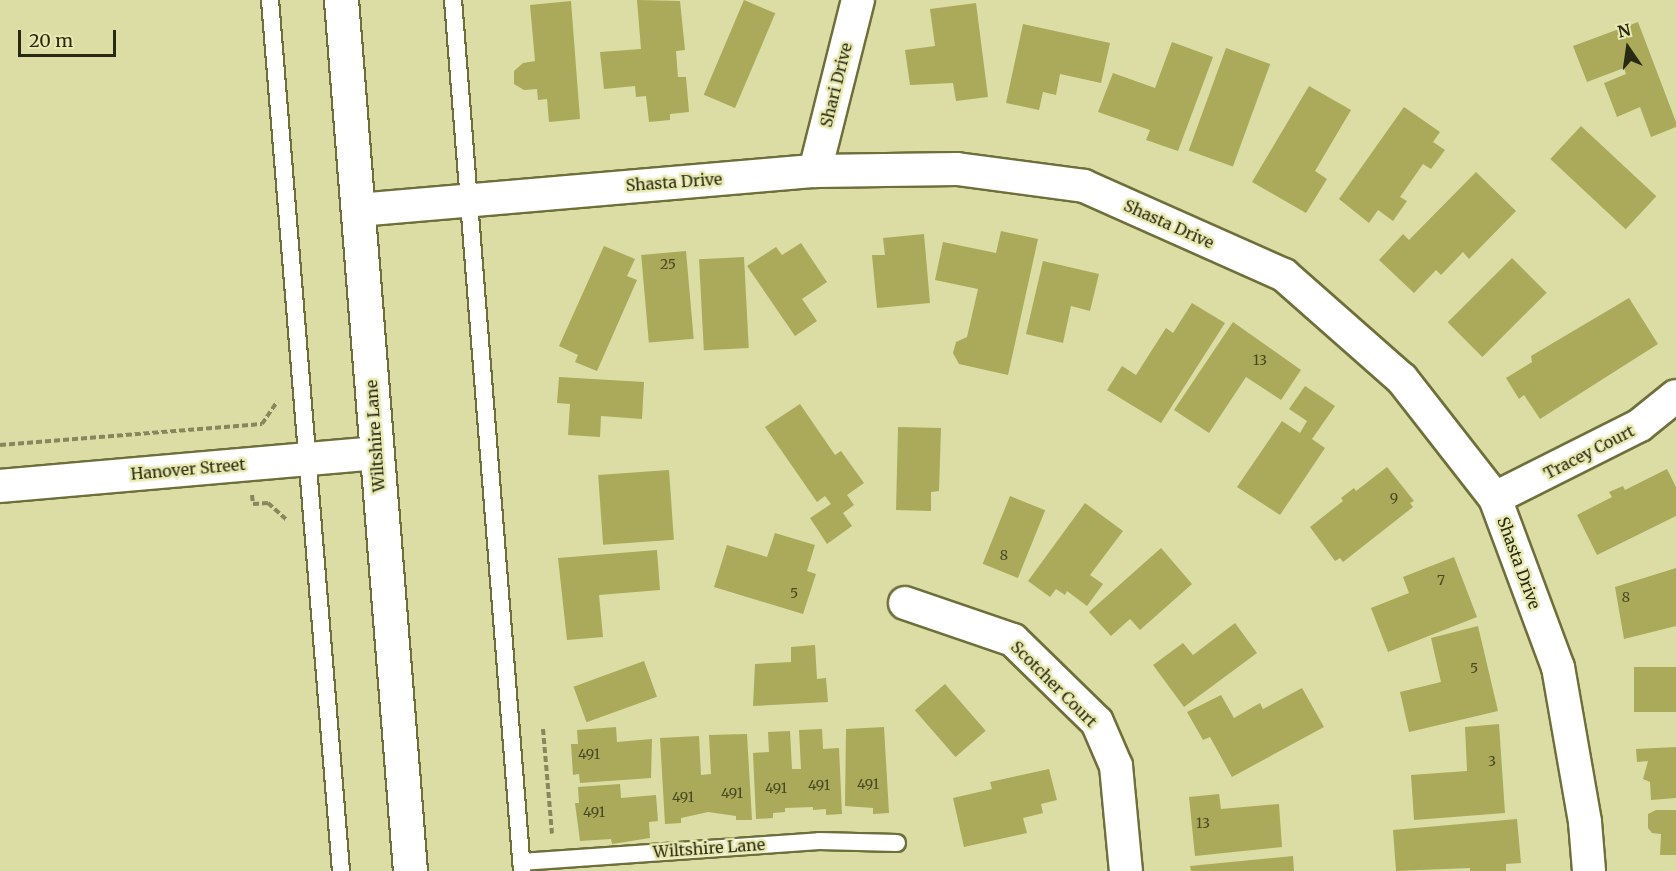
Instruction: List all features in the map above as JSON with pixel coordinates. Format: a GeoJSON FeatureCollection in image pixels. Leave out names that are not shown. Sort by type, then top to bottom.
{"type":"FeatureCollection","features":[{"type":"Feature","properties":{"kind":"main road","name":"Wiltshire Lane"},"geometry":{"type":"LineString","coordinates":[[341,0],[410,871]]}},
{"type":"Feature","properties":{"kind":"street","name":"Shari Drive"},"geometry":{"type":"LineString","coordinates":[[815,171],[858,0]]}},
{"type":"Feature","properties":{"kind":"street","name":"Shasta Drive"},"geometry":{"type":"LineString","coordinates":[[358,210],[469,198],[815,171],[957,169],[1084,186],[1284,275],[1402,379],[1495,498],[1558,668],[1586,822],[1588,871]]}},
{"type":"Feature","properties":{"kind":"street","name":"Tracey Court"},"geometry":{"type":"LineString","coordinates":[[1495,498],[1640,425],[1676,396]]}},
{"type":"Feature","properties":{"kind":"street","name":"Hanover Street"},"geometry":{"type":"LineString","coordinates":[[0,486],[376,453]]}},
{"type":"Feature","properties":{"kind":"street","name":"Scotcher Court"},"geometry":{"type":"LineString","coordinates":[[905,603],[1013,640],[1097,722],[1116,766],[1126,871]]}},
{"type":"Feature","properties":{"kind":"lane"},"geometry":{"type":"LineString","coordinates":[[270,0],[341,871]]}},
{"type":"Feature","properties":{"kind":"lane","name":"Wiltshire Lane"},"geometry":{"type":"LineString","coordinates":[[453,0],[521,866],[554,859],[819,841],[897,843]]}},
{"type":"Feature","properties":{"kind":"path"},"geometry":{"type":"LineString","coordinates":[[0,445],[262,424]]}},
{"type":"Feature","properties":{"kind":"path"},"geometry":{"type":"LineString","coordinates":[[245,426],[253,504],[268,503],[287,518],[288,530]]}},
{"type":"Feature","properties":{"kind":"path"},"geometry":{"type":"LineString","coordinates":[[543,729],[554,859]]}},
{"type":"Feature","properties":{"kind":"building"},"geometry":{"type":"Polygon","coordinates":[[[637,0],[680,1],[685,50],[676,51],[678,77],[686,77],[689,112],[670,114],[670,120],[649,122],[646,96],[636,97],[635,86],[604,89],[600,52],[641,49],[637,0]]]}},
{"type":"Feature","properties":{"kind":"building"},"geometry":{"type":"Polygon","coordinates":[[[744,0],[775,13],[735,108],[704,95],[744,0]]]}},
{"type":"Feature","properties":{"kind":"building"},"geometry":{"type":"Polygon","coordinates":[[[571,1],[580,119],[549,122],[547,99],[538,100],[537,89],[524,90],[514,84],[514,71],[523,63],[535,61],[530,5],[571,1]]]}},
{"type":"Feature","properties":{"kind":"building"},"geometry":{"type":"Polygon","coordinates":[[[976,3],[988,97],[956,101],[953,83],[910,85],[905,50],[935,46],[930,9],[976,3]]]}},
{"type":"Feature","properties":{"kind":"building"},"geometry":{"type":"Polygon","coordinates":[[[1638,22],[1676,122],[1676,127],[1651,137],[1640,107],[1617,117],[1604,83],[1626,74],[1624,68],[1587,82],[1573,46],[1638,22]]]}},
{"type":"Feature","properties":{"kind":"building"},"geometry":{"type":"Polygon","coordinates":[[[1023,24],[1110,43],[1101,83],[1060,74],[1056,95],[1043,92],[1039,110],[1006,103],[1023,24]]]}},
{"type":"Feature","properties":{"kind":"building"},"geometry":{"type":"Polygon","coordinates":[[[1172,42],[1213,57],[1178,151],[1146,140],[1150,130],[1098,112],[1113,73],[1155,88],[1172,42]]]}},
{"type":"Feature","properties":{"kind":"building"},"geometry":{"type":"Polygon","coordinates":[[[1226,48],[1270,64],[1233,167],[1189,150],[1226,48]]]}},
{"type":"Feature","properties":{"kind":"building"},"geometry":{"type":"Polygon","coordinates":[[[1309,86],[1351,110],[1315,171],[1327,179],[1306,213],[1252,182],[1309,86]]]}},
{"type":"Feature","properties":{"kind":"building"},"geometry":{"type":"Polygon","coordinates":[[[1404,107],[1440,132],[1433,142],[1445,150],[1431,169],[1423,164],[1400,197],[1407,201],[1393,221],[1378,210],[1369,223],[1339,199],[1404,107]]]}},
{"type":"Feature","properties":{"kind":"building"},"geometry":{"type":"Polygon","coordinates":[[[1581,126],[1656,196],[1626,229],[1550,159],[1581,126]]]}},
{"type":"Feature","properties":{"kind":"building"},"geometry":{"type":"Polygon","coordinates":[[[1476,172],[1516,211],[1469,259],[1463,252],[1441,275],[1436,270],[1414,293],[1379,260],[1403,234],[1409,240],[1476,172]]]}},
{"type":"Feature","properties":{"kind":"building"},"geometry":{"type":"Polygon","coordinates":[[[1001,231],[1038,239],[1008,375],[959,364],[953,353],[956,342],[967,337],[978,289],[935,280],[943,242],[996,253],[1001,231]]]}},
{"type":"Feature","properties":{"kind":"building"},"geometry":{"type":"Polygon","coordinates":[[[924,234],[930,303],[877,308],[872,255],[885,255],[883,238],[924,234]]]}},
{"type":"Feature","properties":{"kind":"building"},"geometry":{"type":"Polygon","coordinates":[[[801,243],[827,282],[802,299],[817,321],[795,336],[747,266],[776,247],[782,255],[801,243]]]}},
{"type":"Feature","properties":{"kind":"building"},"geometry":{"type":"Polygon","coordinates":[[[604,246],[635,259],[627,276],[637,280],[597,371],[575,362],[578,355],[559,346],[604,246]]]}},
{"type":"Feature","properties":{"kind":"building"},"geometry":{"type":"Polygon","coordinates":[[[686,251],[694,339],[649,343],[641,255],[686,251]]]}},
{"type":"Feature","properties":{"kind":"building"},"geometry":{"type":"Polygon","coordinates":[[[744,257],[749,348],[704,350],[699,259],[744,257]]]}},
{"type":"Feature","properties":{"kind":"building"},"geometry":{"type":"Polygon","coordinates":[[[1512,258],[1547,293],[1482,357],[1448,322],[1512,258]]]}},
{"type":"Feature","properties":{"kind":"building"},"geometry":{"type":"Polygon","coordinates":[[[1043,261],[1099,274],[1090,311],[1071,306],[1063,343],[1026,334],[1043,261]]]}},
{"type":"Feature","properties":{"kind":"building"},"geometry":{"type":"Polygon","coordinates":[[[1629,298],[1658,344],[1540,419],[1524,395],[1519,399],[1506,378],[1532,362],[1531,356],[1629,298]]]}},
{"type":"Feature","properties":{"kind":"building"},"geometry":{"type":"Polygon","coordinates":[[[1192,303],[1225,323],[1161,423],[1107,390],[1122,366],[1136,375],[1166,328],[1173,333],[1192,303]]]}},
{"type":"Feature","properties":{"kind":"building"},"geometry":{"type":"Polygon","coordinates":[[[1233,322],[1301,370],[1281,400],[1246,377],[1209,433],[1174,410],[1233,322]]]}},
{"type":"Feature","properties":{"kind":"building"},"geometry":{"type":"Polygon","coordinates":[[[559,377],[644,382],[642,419],[601,416],[600,437],[568,435],[570,404],[557,403],[559,377]]]}},
{"type":"Feature","properties":{"kind":"building"},"geometry":{"type":"Polygon","coordinates":[[[1305,386],[1335,406],[1312,439],[1325,448],[1280,515],[1237,487],[1282,421],[1300,433],[1307,421],[1289,409],[1305,386]]]}},
{"type":"Feature","properties":{"kind":"building"},"geometry":{"type":"Polygon","coordinates":[[[800,404],[835,455],[841,451],[864,483],[847,495],[854,505],[843,513],[852,526],[827,544],[810,518],[831,504],[825,496],[817,502],[765,427],[800,404]]]}},
{"type":"Feature","properties":{"kind":"building"},"geometry":{"type":"Polygon","coordinates":[[[898,427],[941,428],[939,491],[931,492],[931,511],[896,510],[898,427]]]}},
{"type":"Feature","properties":{"kind":"building"},"geometry":{"type":"Polygon","coordinates":[[[1387,467],[1414,501],[1410,503],[1413,507],[1343,562],[1340,558],[1335,561],[1310,527],[1343,501],[1341,498],[1354,488],[1356,491],[1387,467]]]}},
{"type":"Feature","properties":{"kind":"building"},"geometry":{"type":"Polygon","coordinates":[[[1667,469],[1676,487],[1676,516],[1597,555],[1577,515],[1612,497],[1609,492],[1623,486],[1625,490],[1667,469]]]}},
{"type":"Feature","properties":{"kind":"building"},"geometry":{"type":"Polygon","coordinates":[[[669,470],[674,540],[603,545],[598,475],[669,470]]]}},
{"type":"Feature","properties":{"kind":"building"},"geometry":{"type":"Polygon","coordinates":[[[1010,496],[1045,510],[1018,578],[983,564],[1010,496]]]}},
{"type":"Feature","properties":{"kind":"building"},"geometry":{"type":"Polygon","coordinates":[[[1085,503],[1123,531],[1090,575],[1103,584],[1087,606],[1067,591],[1065,595],[1056,589],[1050,597],[1028,581],[1085,503]]]}},
{"type":"Feature","properties":{"kind":"building"},"geometry":{"type":"Polygon","coordinates":[[[775,533],[815,545],[807,571],[816,574],[803,614],[714,587],[727,545],[767,557],[775,533]]]}},
{"type":"Feature","properties":{"kind":"building"},"geometry":{"type":"Polygon","coordinates":[[[1161,548],[1192,584],[1140,630],[1130,619],[1111,636],[1089,612],[1161,548]]]}},
{"type":"Feature","properties":{"kind":"building"},"geometry":{"type":"Polygon","coordinates":[[[657,550],[660,590],[599,595],[603,637],[567,640],[558,558],[657,550]]]}},
{"type":"Feature","properties":{"kind":"building"},"geometry":{"type":"Polygon","coordinates":[[[1454,557],[1477,617],[1388,652],[1371,608],[1409,593],[1403,577],[1454,557]]]}},
{"type":"Feature","properties":{"kind":"building"},"geometry":{"type":"Polygon","coordinates":[[[1676,568],[1676,626],[1624,639],[1615,587],[1676,568]]]}},
{"type":"Feature","properties":{"kind":"building"},"geometry":{"type":"Polygon","coordinates":[[[1235,623],[1257,653],[1184,707],[1153,665],[1183,643],[1193,655],[1235,623]]]}},
{"type":"Feature","properties":{"kind":"building"},"geometry":{"type":"Polygon","coordinates":[[[1478,626],[1498,711],[1409,732],[1400,692],[1441,682],[1431,638],[1478,626]]]}},
{"type":"Feature","properties":{"kind":"building"},"geometry":{"type":"Polygon","coordinates":[[[815,645],[817,679],[826,678],[828,702],[753,706],[755,664],[791,662],[791,647],[815,645]]]}},
{"type":"Feature","properties":{"kind":"building"},"geometry":{"type":"Polygon","coordinates":[[[644,661],[657,697],[587,722],[574,687],[644,661]]]}},
{"type":"Feature","properties":{"kind":"building"},"geometry":{"type":"Polygon","coordinates":[[[1634,667],[1676,667],[1676,712],[1634,712],[1634,667]]]}},
{"type":"Feature","properties":{"kind":"building"},"geometry":{"type":"Polygon","coordinates":[[[945,684],[986,731],[955,757],[915,710],[945,684]]]}},
{"type":"Feature","properties":{"kind":"building"},"geometry":{"type":"Polygon","coordinates":[[[1302,688],[1324,727],[1232,777],[1210,737],[1203,740],[1187,712],[1221,695],[1234,718],[1260,703],[1263,709],[1302,688]]]}},
{"type":"Feature","properties":{"kind":"building"},"geometry":{"type":"Polygon","coordinates":[[[1499,724],[1505,813],[1414,820],[1411,775],[1467,771],[1465,727],[1499,724]]]}},
{"type":"Feature","properties":{"kind":"building"},"geometry":{"type":"Polygon","coordinates":[[[616,727],[617,742],[652,739],[651,778],[580,783],[579,774],[573,775],[571,744],[578,744],[577,730],[616,727]]]}},
{"type":"Feature","properties":{"kind":"building"},"geometry":{"type":"Polygon","coordinates":[[[884,727],[889,813],[873,814],[873,808],[845,806],[846,729],[884,727]]]}},
{"type":"Feature","properties":{"kind":"building"},"geometry":{"type":"Polygon","coordinates":[[[822,729],[823,749],[839,748],[842,814],[826,815],[826,809],[813,810],[813,807],[785,808],[785,812],[773,813],[773,818],[756,819],[753,753],[769,752],[768,732],[790,731],[792,769],[801,769],[799,730],[822,729]]]}},
{"type":"Feature","properties":{"kind":"building"},"geometry":{"type":"Polygon","coordinates":[[[747,734],[752,820],[736,820],[736,816],[708,812],[681,818],[681,823],[665,824],[660,738],[699,736],[701,775],[711,774],[709,735],[747,734]]]}},
{"type":"Feature","properties":{"kind":"building"},"geometry":{"type":"Polygon","coordinates":[[[1676,747],[1676,798],[1651,800],[1650,782],[1643,779],[1648,761],[1637,762],[1636,749],[1676,747]]]}},
{"type":"Feature","properties":{"kind":"building"},"geometry":{"type":"Polygon","coordinates":[[[1049,769],[1057,800],[1041,804],[1043,813],[1023,818],[1027,833],[964,847],[953,798],[992,789],[990,782],[1049,769]]]}},
{"type":"Feature","properties":{"kind":"building"},"geometry":{"type":"Polygon","coordinates":[[[620,784],[621,798],[656,795],[658,821],[649,822],[650,838],[612,844],[611,839],[580,841],[575,803],[579,803],[578,787],[620,784]]]}},
{"type":"Feature","properties":{"kind":"building"},"geometry":{"type":"Polygon","coordinates":[[[1219,794],[1221,809],[1279,804],[1282,847],[1195,856],[1189,797],[1219,794]]]}},
{"type":"Feature","properties":{"kind":"building"},"geometry":{"type":"Polygon","coordinates":[[[1656,810],[1676,810],[1676,855],[1660,855],[1661,834],[1652,833],[1648,828],[1648,814],[1656,810]]]}},
{"type":"Feature","properties":{"kind":"building"},"geometry":{"type":"Polygon","coordinates":[[[1517,819],[1521,863],[1506,864],[1506,871],[1470,871],[1470,868],[1396,871],[1393,830],[1517,819]]]}},
{"type":"Feature","properties":{"kind":"building"},"geometry":{"type":"Polygon","coordinates":[[[1293,856],[1294,871],[1191,871],[1190,866],[1293,856]]]}}]}
